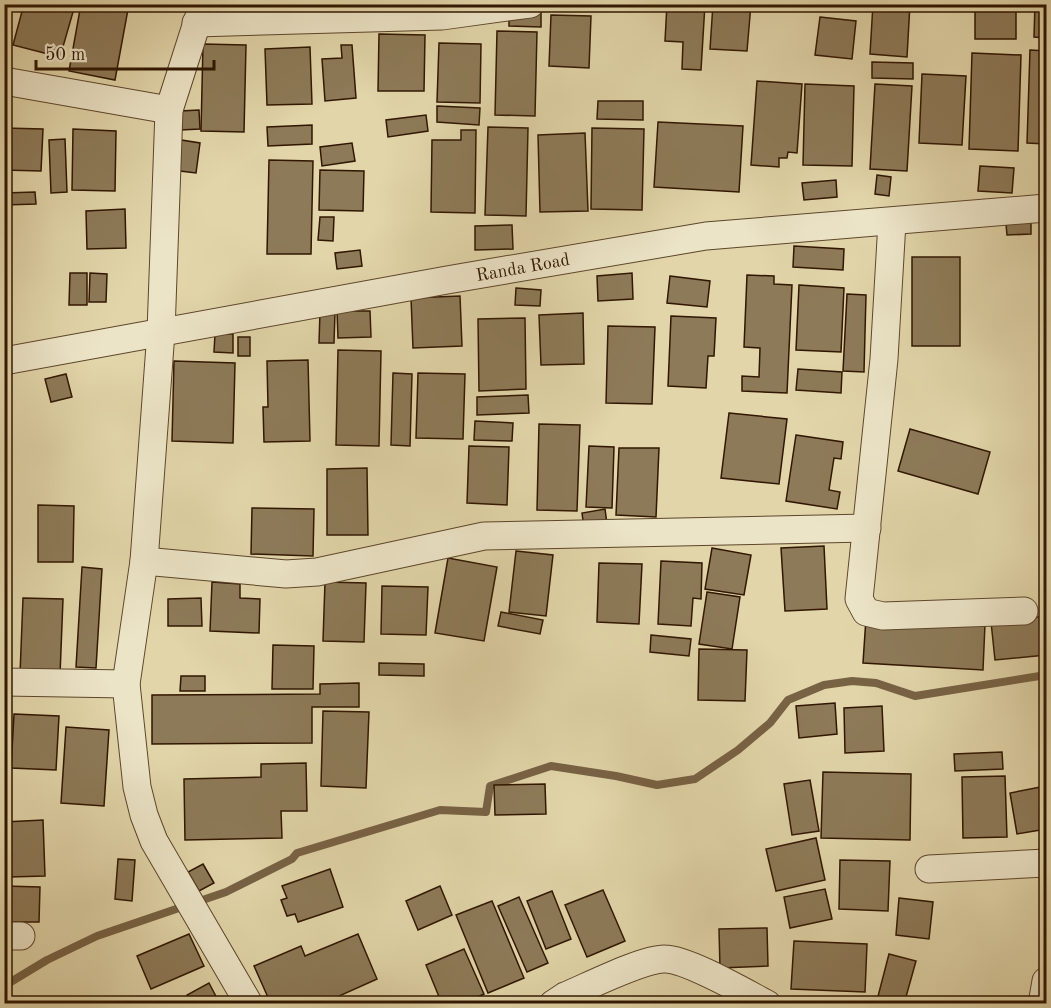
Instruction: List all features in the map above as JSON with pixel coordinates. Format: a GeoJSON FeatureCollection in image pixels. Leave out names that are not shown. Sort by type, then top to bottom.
{"type":"FeatureCollection","features":[{"type":"Feature","properties":{"kind":"street"},"geometry":{"type":"LineString","coordinates":[[249,1004],[154,841],[144,815],[137,787],[126,684],[144,561],[162,332],[169,110],[199,14],[442,16],[526,5]]}},
{"type":"Feature","properties":{"kind":"street"},"geometry":{"type":"LineString","coordinates":[[4,81],[169,110]]}},
{"type":"Feature","properties":{"kind":"street","name":"Randa Road"},"geometry":{"type":"LineString","coordinates":[[4,361],[459,278],[706,237],[1047,208]]}},
{"type":"Feature","properties":{"kind":"street"},"geometry":{"type":"LineString","coordinates":[[892,222],[884,358],[859,599],[866,612],[883,616],[1024,611]]}},
{"type":"Feature","properties":{"kind":"street"},"geometry":{"type":"LineString","coordinates":[[144,561],[286,574],[317,572],[484,536],[867,528]]}},
{"type":"Feature","properties":{"kind":"street"},"geometry":{"type":"LineString","coordinates":[[4,682],[126,684]]}},
{"type":"Feature","properties":{"kind":"street"},"geometry":{"type":"LineString","coordinates":[[929,869],[1047,863]]}},
{"type":"Feature","properties":{"kind":"street"},"geometry":{"type":"LineString","coordinates":[[553,1004],[565,996],[646,961],[665,958],[688,965],[767,1004]]}},
{"type":"Feature","properties":{"kind":"street"},"geometry":{"type":"LineString","coordinates":[[1042,1004],[1047,981]]}},
{"type":"Feature","properties":{"kind":"building"},"geometry":{"type":"Polygon","coordinates":[[[24,4],[75,5],[60,57],[13,45],[24,4]]]}},
{"type":"Feature","properties":{"kind":"building"},"geometry":{"type":"Polygon","coordinates":[[[81,4],[129,4],[115,80],[69,71],[81,4]]]}},
{"type":"Feature","properties":{"kind":"building"},"geometry":{"type":"Polygon","coordinates":[[[667,4],[705,4],[701,70],[682,69],[683,42],[665,41],[667,4]]]}},
{"type":"Feature","properties":{"kind":"building"},"geometry":{"type":"Polygon","coordinates":[[[713,4],[751,4],[747,51],[710,49],[713,4]]]}},
{"type":"Feature","properties":{"kind":"building"},"geometry":{"type":"Polygon","coordinates":[[[873,4],[910,4],[907,57],[870,54],[873,4]]]}},
{"type":"Feature","properties":{"kind":"building"},"geometry":{"type":"Polygon","coordinates":[[[975,4],[1016,4],[1016,39],[975,39],[975,4]]]}},
{"type":"Feature","properties":{"kind":"building"},"geometry":{"type":"Polygon","coordinates":[[[1035,4],[1046,4],[1046,38],[1034,37],[1035,4]]]}},
{"type":"Feature","properties":{"kind":"building"},"geometry":{"type":"Polygon","coordinates":[[[509,9],[541,10],[541,27],[509,26],[509,9]]]}},
{"type":"Feature","properties":{"kind":"building"},"geometry":{"type":"Polygon","coordinates":[[[551,15],[591,16],[589,68],[549,66],[551,15]]]}},
{"type":"Feature","properties":{"kind":"building"},"geometry":{"type":"Polygon","coordinates":[[[820,17],[856,21],[852,59],[815,55],[820,17]]]}},
{"type":"Feature","properties":{"kind":"building"},"geometry":{"type":"Polygon","coordinates":[[[497,31],[537,32],[535,116],[495,115],[497,31]]]}},
{"type":"Feature","properties":{"kind":"building"},"geometry":{"type":"Polygon","coordinates":[[[379,34],[425,35],[424,91],[378,91],[379,34]]]}},
{"type":"Feature","properties":{"kind":"building"},"geometry":{"type":"Polygon","coordinates":[[[439,43],[481,44],[480,103],[437,102],[439,43]]]}},
{"type":"Feature","properties":{"kind":"building"},"geometry":{"type":"Polygon","coordinates":[[[203,44],[246,45],[244,132],[201,131],[203,44]]]}},
{"type":"Feature","properties":{"kind":"building"},"geometry":{"type":"Polygon","coordinates":[[[341,45],[352,45],[356,98],[325,101],[322,59],[342,58],[341,45]]]}},
{"type":"Feature","properties":{"kind":"building"},"geometry":{"type":"Polygon","coordinates":[[[310,47],[312,104],[267,105],[265,49],[310,47]]]}},
{"type":"Feature","properties":{"kind":"building"},"geometry":{"type":"Polygon","coordinates":[[[1030,50],[1046,51],[1046,144],[1027,143],[1030,50]]]}},
{"type":"Feature","properties":{"kind":"building"},"geometry":{"type":"Polygon","coordinates":[[[972,53],[1021,55],[1018,151],[969,149],[972,53]]]}},
{"type":"Feature","properties":{"kind":"building"},"geometry":{"type":"Polygon","coordinates":[[[872,62],[913,63],[913,79],[872,78],[872,62]]]}},
{"type":"Feature","properties":{"kind":"building"},"geometry":{"type":"Polygon","coordinates":[[[922,74],[966,76],[962,145],[919,143],[922,74]]]}},
{"type":"Feature","properties":{"kind":"building"},"geometry":{"type":"Polygon","coordinates":[[[757,81],[802,84],[797,153],[788,152],[787,158],[779,158],[779,167],[751,165],[757,81]]]}},
{"type":"Feature","properties":{"kind":"building"},"geometry":{"type":"Polygon","coordinates":[[[805,84],[854,86],[852,166],[803,165],[805,84]]]}},
{"type":"Feature","properties":{"kind":"building"},"geometry":{"type":"Polygon","coordinates":[[[875,84],[912,86],[907,171],[870,169],[875,84]]]}},
{"type":"Feature","properties":{"kind":"building"},"geometry":{"type":"Polygon","coordinates":[[[598,101],[643,101],[643,120],[597,119],[598,101]]]}},
{"type":"Feature","properties":{"kind":"building"},"geometry":{"type":"Polygon","coordinates":[[[437,106],[480,108],[479,125],[437,122],[437,106]]]}},
{"type":"Feature","properties":{"kind":"building"},"geometry":{"type":"Polygon","coordinates":[[[199,110],[200,129],[180,130],[180,111],[199,110]]]}},
{"type":"Feature","properties":{"kind":"building"},"geometry":{"type":"Polygon","coordinates":[[[426,115],[428,131],[388,137],[386,120],[426,115]]]}},
{"type":"Feature","properties":{"kind":"building"},"geometry":{"type":"Polygon","coordinates":[[[658,122],[743,126],[739,192],[654,187],[658,122]]]}},
{"type":"Feature","properties":{"kind":"building"},"geometry":{"type":"Polygon","coordinates":[[[312,125],[312,144],[268,146],[267,127],[312,125]]]}},
{"type":"Feature","properties":{"kind":"building"},"geometry":{"type":"Polygon","coordinates":[[[488,127],[528,128],[526,216],[485,215],[488,127]]]}},
{"type":"Feature","properties":{"kind":"building"},"geometry":{"type":"Polygon","coordinates":[[[4,128],[43,129],[41,171],[4,170],[4,128]]]}},
{"type":"Feature","properties":{"kind":"building"},"geometry":{"type":"Polygon","coordinates":[[[592,128],[644,129],[642,210],[591,209],[592,128]]]}},
{"type":"Feature","properties":{"kind":"building"},"geometry":{"type":"Polygon","coordinates":[[[73,129],[116,131],[115,191],[72,190],[73,129]]]}},
{"type":"Feature","properties":{"kind":"building"},"geometry":{"type":"Polygon","coordinates":[[[461,130],[476,130],[475,213],[431,212],[432,140],[461,140],[461,130]]]}},
{"type":"Feature","properties":{"kind":"building"},"geometry":{"type":"Polygon","coordinates":[[[585,133],[588,211],[540,212],[538,135],[585,133]]]}},
{"type":"Feature","properties":{"kind":"building"},"geometry":{"type":"Polygon","coordinates":[[[65,139],[67,192],[51,193],[49,140],[65,139]]]}},
{"type":"Feature","properties":{"kind":"building"},"geometry":{"type":"Polygon","coordinates":[[[175,139],[200,143],[196,173],[172,170],[175,139]]]}},
{"type":"Feature","properties":{"kind":"building"},"geometry":{"type":"Polygon","coordinates":[[[352,143],[355,161],[322,166],[320,147],[352,143]]]}},
{"type":"Feature","properties":{"kind":"building"},"geometry":{"type":"Polygon","coordinates":[[[269,160],[313,161],[311,254],[267,254],[269,160]]]}},
{"type":"Feature","properties":{"kind":"building"},"geometry":{"type":"Polygon","coordinates":[[[980,166],[1014,168],[1012,193],[978,191],[980,166]]]}},
{"type":"Feature","properties":{"kind":"building"},"geometry":{"type":"Polygon","coordinates":[[[320,170],[364,171],[363,211],[319,210],[320,170]]]}},
{"type":"Feature","properties":{"kind":"building"},"geometry":{"type":"Polygon","coordinates":[[[877,175],[891,177],[889,196],[875,194],[877,175]]]}},
{"type":"Feature","properties":{"kind":"building"},"geometry":{"type":"Polygon","coordinates":[[[836,180],[837,197],[804,200],[802,183],[836,180]]]}},
{"type":"Feature","properties":{"kind":"building"},"geometry":{"type":"Polygon","coordinates":[[[35,192],[36,204],[4,205],[4,193],[35,192]]]}},
{"type":"Feature","properties":{"kind":"building"},"geometry":{"type":"Polygon","coordinates":[[[125,209],[126,248],[87,249],[86,211],[125,209]]]}},
{"type":"Feature","properties":{"kind":"building"},"geometry":{"type":"Polygon","coordinates":[[[320,217],[334,217],[333,241],[318,240],[320,217]]]}},
{"type":"Feature","properties":{"kind":"building"},"geometry":{"type":"Polygon","coordinates":[[[1031,222],[1031,234],[1007,235],[1006,224],[1031,222]]]}},
{"type":"Feature","properties":{"kind":"building"},"geometry":{"type":"Polygon","coordinates":[[[512,225],[513,249],[475,250],[475,226],[512,225]]]}},
{"type":"Feature","properties":{"kind":"building"},"geometry":{"type":"Polygon","coordinates":[[[794,246],[844,249],[843,270],[793,267],[794,246]]]}},
{"type":"Feature","properties":{"kind":"building"},"geometry":{"type":"Polygon","coordinates":[[[360,250],[362,266],[337,269],[335,253],[360,250]]]}},
{"type":"Feature","properties":{"kind":"building"},"geometry":{"type":"Polygon","coordinates":[[[912,257],[960,257],[960,346],[912,346],[912,257]]]}},
{"type":"Feature","properties":{"kind":"building"},"geometry":{"type":"Polygon","coordinates":[[[70,273],[87,273],[87,305],[69,305],[70,273]]]}},
{"type":"Feature","properties":{"kind":"building"},"geometry":{"type":"Polygon","coordinates":[[[90,273],[107,274],[106,302],[89,302],[90,273]]]}},
{"type":"Feature","properties":{"kind":"building"},"geometry":{"type":"Polygon","coordinates":[[[632,273],[633,299],[598,301],[597,276],[632,273]]]}},
{"type":"Feature","properties":{"kind":"building"},"geometry":{"type":"Polygon","coordinates":[[[747,275],[774,276],[774,284],[792,285],[787,393],[742,391],[742,376],[759,377],[760,348],[744,347],[747,275]]]}},
{"type":"Feature","properties":{"kind":"building"},"geometry":{"type":"Polygon","coordinates":[[[670,276],[710,281],[707,307],[667,303],[670,276]]]}},
{"type":"Feature","properties":{"kind":"building"},"geometry":{"type":"Polygon","coordinates":[[[799,285],[844,288],[841,352],[796,350],[799,285]]]}},
{"type":"Feature","properties":{"kind":"building"},"geometry":{"type":"Polygon","coordinates":[[[516,288],[541,290],[540,306],[515,305],[516,288]]]}},
{"type":"Feature","properties":{"kind":"building"},"geometry":{"type":"Polygon","coordinates":[[[847,294],[866,295],[864,372],[843,371],[847,294]]]}},
{"type":"Feature","properties":{"kind":"building"},"geometry":{"type":"Polygon","coordinates":[[[460,296],[462,346],[413,348],[411,298],[460,296]]]}},
{"type":"Feature","properties":{"kind":"building"},"geometry":{"type":"Polygon","coordinates":[[[337,311],[370,311],[371,337],[338,338],[337,311]]]}},
{"type":"Feature","properties":{"kind":"building"},"geometry":{"type":"Polygon","coordinates":[[[320,312],[335,312],[334,343],[319,343],[320,312]]]}},
{"type":"Feature","properties":{"kind":"building"},"geometry":{"type":"Polygon","coordinates":[[[583,313],[584,364],[541,365],[539,315],[583,313]]]}},
{"type":"Feature","properties":{"kind":"building"},"geometry":{"type":"Polygon","coordinates":[[[671,316],[716,318],[714,356],[708,356],[706,388],[668,386],[671,316]]]}},
{"type":"Feature","properties":{"kind":"building"},"geometry":{"type":"Polygon","coordinates":[[[525,318],[526,389],[479,391],[478,319],[525,318]]]}},
{"type":"Feature","properties":{"kind":"building"},"geometry":{"type":"Polygon","coordinates":[[[608,326],[655,327],[652,404],[606,403],[608,326]]]}},
{"type":"Feature","properties":{"kind":"building"},"geometry":{"type":"Polygon","coordinates":[[[215,334],[233,334],[233,353],[214,352],[215,334]]]}},
{"type":"Feature","properties":{"kind":"building"},"geometry":{"type":"Polygon","coordinates":[[[238,337],[250,337],[250,356],[238,356],[238,337]]]}},
{"type":"Feature","properties":{"kind":"building"},"geometry":{"type":"Polygon","coordinates":[[[338,350],[381,351],[379,446],[336,445],[338,350]]]}},
{"type":"Feature","properties":{"kind":"building"},"geometry":{"type":"Polygon","coordinates":[[[308,360],[310,441],[264,442],[263,407],[268,407],[267,361],[308,360]]]}},
{"type":"Feature","properties":{"kind":"building"},"geometry":{"type":"Polygon","coordinates":[[[174,361],[235,363],[233,443],[172,441],[174,361]]]}},
{"type":"Feature","properties":{"kind":"building"},"geometry":{"type":"Polygon","coordinates":[[[798,369],[842,372],[841,393],[796,390],[798,369]]]}},
{"type":"Feature","properties":{"kind":"building"},"geometry":{"type":"Polygon","coordinates":[[[393,373],[412,374],[410,446],[391,445],[393,373]]]}},
{"type":"Feature","properties":{"kind":"building"},"geometry":{"type":"Polygon","coordinates":[[[418,373],[465,374],[463,439],[416,438],[418,373]]]}},
{"type":"Feature","properties":{"kind":"building"},"geometry":{"type":"Polygon","coordinates":[[[66,374],[72,397],[51,402],[45,379],[66,374]]]}},
{"type":"Feature","properties":{"kind":"building"},"geometry":{"type":"Polygon","coordinates":[[[528,395],[529,413],[477,415],[477,397],[528,395]]]}},
{"type":"Feature","properties":{"kind":"building"},"geometry":{"type":"Polygon","coordinates":[[[729,413],[787,419],[779,484],[721,478],[729,413]]]}},
{"type":"Feature","properties":{"kind":"building"},"geometry":{"type":"Polygon","coordinates":[[[475,421],[513,423],[512,441],[474,440],[475,421]]]}},
{"type":"Feature","properties":{"kind":"building"},"geometry":{"type":"Polygon","coordinates":[[[539,424],[580,425],[577,511],[537,510],[539,424]]]}},
{"type":"Feature","properties":{"kind":"building"},"geometry":{"type":"Polygon","coordinates":[[[910,429],[990,452],[978,494],[898,471],[910,429]]]}},
{"type":"Feature","properties":{"kind":"building"},"geometry":{"type":"Polygon","coordinates":[[[4,432],[7,432],[5,524],[4,524],[4,432]]]}},
{"type":"Feature","properties":{"kind":"building"},"geometry":{"type":"Polygon","coordinates":[[[796,435],[843,442],[841,459],[834,458],[829,490],[840,492],[837,509],[786,501],[796,435]]]}},
{"type":"Feature","properties":{"kind":"building"},"geometry":{"type":"Polygon","coordinates":[[[469,446],[509,447],[507,505],[467,503],[469,446]]]}},
{"type":"Feature","properties":{"kind":"building"},"geometry":{"type":"Polygon","coordinates":[[[589,446],[614,447],[612,508],[586,507],[589,446]]]}},
{"type":"Feature","properties":{"kind":"building"},"geometry":{"type":"Polygon","coordinates":[[[619,448],[659,448],[656,517],[616,515],[619,448]]]}},
{"type":"Feature","properties":{"kind":"building"},"geometry":{"type":"Polygon","coordinates":[[[367,468],[368,535],[327,535],[327,469],[367,468]]]}},
{"type":"Feature","properties":{"kind":"building"},"geometry":{"type":"Polygon","coordinates":[[[38,505],[74,506],[73,562],[38,562],[38,505]]]}},
{"type":"Feature","properties":{"kind":"building"},"geometry":{"type":"Polygon","coordinates":[[[252,508],[314,509],[313,556],[251,554],[252,508]]]}},
{"type":"Feature","properties":{"kind":"building"},"geometry":{"type":"Polygon","coordinates":[[[605,509],[607,524],[584,528],[582,513],[605,509]]]}},
{"type":"Feature","properties":{"kind":"building"},"geometry":{"type":"Polygon","coordinates":[[[824,546],[827,609],[785,611],[781,548],[824,546]]]}},
{"type":"Feature","properties":{"kind":"building"},"geometry":{"type":"Polygon","coordinates":[[[712,548],[751,555],[744,595],[705,589],[712,548]]]}},
{"type":"Feature","properties":{"kind":"building"},"geometry":{"type":"Polygon","coordinates":[[[516,551],[553,555],[546,616],[509,612],[516,551]]]}},
{"type":"Feature","properties":{"kind":"building"},"geometry":{"type":"Polygon","coordinates":[[[448,558],[497,567],[484,641],[435,633],[448,558]]]}},
{"type":"Feature","properties":{"kind":"building"},"geometry":{"type":"Polygon","coordinates":[[[661,561],[702,563],[701,599],[693,598],[691,626],[658,624],[661,561]]]}},
{"type":"Feature","properties":{"kind":"building"},"geometry":{"type":"Polygon","coordinates":[[[599,563],[642,564],[639,624],[597,622],[599,563]]]}},
{"type":"Feature","properties":{"kind":"building"},"geometry":{"type":"Polygon","coordinates":[[[82,567],[102,569],[96,668],[76,667],[82,567]]]}},
{"type":"Feature","properties":{"kind":"building"},"geometry":{"type":"Polygon","coordinates":[[[212,582],[240,584],[240,598],[260,599],[259,633],[210,631],[212,582]]]}},
{"type":"Feature","properties":{"kind":"building"},"geometry":{"type":"Polygon","coordinates":[[[325,582],[366,583],[364,642],[323,641],[325,582]]]}},
{"type":"Feature","properties":{"kind":"building"},"geometry":{"type":"Polygon","coordinates":[[[382,586],[428,587],[426,635],[381,634],[382,586]]]}},
{"type":"Feature","properties":{"kind":"building"},"geometry":{"type":"Polygon","coordinates":[[[707,592],[740,597],[732,649],[699,644],[707,592]]]}},
{"type":"Feature","properties":{"kind":"building"},"geometry":{"type":"Polygon","coordinates":[[[23,598],[63,599],[60,675],[20,674],[23,598]]]}},
{"type":"Feature","properties":{"kind":"building"},"geometry":{"type":"Polygon","coordinates":[[[201,598],[202,626],[168,626],[168,599],[201,598]]]}},
{"type":"Feature","properties":{"kind":"building"},"geometry":{"type":"Polygon","coordinates":[[[501,612],[543,620],[540,634],[498,626],[501,612]]]}},
{"type":"Feature","properties":{"kind":"building"},"geometry":{"type":"Polygon","coordinates":[[[1046,616],[1046,655],[995,660],[991,622],[1046,616]]]}},
{"type":"Feature","properties":{"kind":"building"},"geometry":{"type":"Polygon","coordinates":[[[866,618],[985,624],[983,670],[863,663],[866,618]]]}},
{"type":"Feature","properties":{"kind":"building"},"geometry":{"type":"Polygon","coordinates":[[[651,635],[691,639],[689,656],[650,652],[651,635]]]}},
{"type":"Feature","properties":{"kind":"building"},"geometry":{"type":"Polygon","coordinates":[[[273,645],[314,646],[313,689],[272,689],[273,645]]]}},
{"type":"Feature","properties":{"kind":"building"},"geometry":{"type":"Polygon","coordinates":[[[699,649],[747,650],[745,701],[698,700],[699,649]]]}},
{"type":"Feature","properties":{"kind":"building"},"geometry":{"type":"Polygon","coordinates":[[[379,663],[424,664],[424,676],[379,675],[379,663]]]}},
{"type":"Feature","properties":{"kind":"building"},"geometry":{"type":"Polygon","coordinates":[[[181,676],[205,676],[205,691],[180,691],[181,676]]]}},
{"type":"Feature","properties":{"kind":"building"},"geometry":{"type":"Polygon","coordinates":[[[359,683],[359,707],[312,707],[312,743],[152,744],[152,695],[320,694],[320,684],[359,683]]]}},
{"type":"Feature","properties":{"kind":"building"},"geometry":{"type":"Polygon","coordinates":[[[835,703],[837,734],[799,738],[796,706],[835,703]]]}},
{"type":"Feature","properties":{"kind":"building"},"geometry":{"type":"Polygon","coordinates":[[[882,706],[884,751],[845,753],[844,708],[882,706]]]}},
{"type":"Feature","properties":{"kind":"building"},"geometry":{"type":"Polygon","coordinates":[[[323,711],[369,712],[366,788],[321,786],[323,711]]]}},
{"type":"Feature","properties":{"kind":"building"},"geometry":{"type":"Polygon","coordinates":[[[14,714],[59,716],[56,770],[11,768],[14,714]]]}},
{"type":"Feature","properties":{"kind":"building"},"geometry":{"type":"Polygon","coordinates":[[[66,727],[109,730],[104,806],[61,803],[66,727]]]}},
{"type":"Feature","properties":{"kind":"building"},"geometry":{"type":"Polygon","coordinates":[[[1002,752],[1003,769],[955,771],[954,754],[1002,752]]]}},
{"type":"Feature","properties":{"kind":"building"},"geometry":{"type":"Polygon","coordinates":[[[306,763],[307,811],[281,811],[282,838],[185,840],[184,779],[261,777],[261,764],[306,763]]]}},
{"type":"Feature","properties":{"kind":"building"},"geometry":{"type":"Polygon","coordinates":[[[823,772],[911,774],[910,840],[821,838],[823,772]]]}},
{"type":"Feature","properties":{"kind":"building"},"geometry":{"type":"Polygon","coordinates":[[[1005,776],[1007,837],[963,838],[962,777],[1005,776]]]}},
{"type":"Feature","properties":{"kind":"building"},"geometry":{"type":"Polygon","coordinates":[[[810,780],[819,831],[792,835],[784,784],[810,780]]]}},
{"type":"Feature","properties":{"kind":"building"},"geometry":{"type":"Polygon","coordinates":[[[545,784],[546,814],[495,815],[494,785],[545,784]]]}},
{"type":"Feature","properties":{"kind":"building"},"geometry":{"type":"Polygon","coordinates":[[[1046,786],[1046,829],[1017,834],[1010,793],[1046,786]]]}},
{"type":"Feature","properties":{"kind":"building"},"geometry":{"type":"Polygon","coordinates":[[[43,820],[45,876],[9,877],[9,861],[4,862],[4,822],[43,820]]]}},
{"type":"Feature","properties":{"kind":"building"},"geometry":{"type":"Polygon","coordinates":[[[816,838],[825,880],[776,891],[766,849],[816,838]]]}},
{"type":"Feature","properties":{"kind":"building"},"geometry":{"type":"Polygon","coordinates":[[[118,859],[135,860],[132,901],[115,899],[118,859]]]}},
{"type":"Feature","properties":{"kind":"building"},"geometry":{"type":"Polygon","coordinates":[[[840,860],[890,861],[888,911],[839,909],[840,860]]]}},
{"type":"Feature","properties":{"kind":"building"},"geometry":{"type":"Polygon","coordinates":[[[203,864],[214,883],[199,891],[188,872],[203,864]]]}},
{"type":"Feature","properties":{"kind":"building"},"geometry":{"type":"Polygon","coordinates":[[[330,869],[343,907],[298,922],[295,914],[287,916],[281,900],[287,898],[282,886],[330,869]]]}},
{"type":"Feature","properties":{"kind":"building"},"geometry":{"type":"Polygon","coordinates":[[[4,886],[40,887],[39,922],[4,922],[4,886]]]}},
{"type":"Feature","properties":{"kind":"building"},"geometry":{"type":"Polygon","coordinates":[[[440,886],[452,915],[418,930],[406,901],[440,886]]]}},
{"type":"Feature","properties":{"kind":"building"},"geometry":{"type":"Polygon","coordinates":[[[825,889],[832,919],[790,928],[784,897],[825,889]]]}},
{"type":"Feature","properties":{"kind":"building"},"geometry":{"type":"Polygon","coordinates":[[[603,890],[625,941],[587,957],[565,905],[603,890]]]}},
{"type":"Feature","properties":{"kind":"building"},"geometry":{"type":"Polygon","coordinates":[[[552,891],[571,939],[546,949],[527,901],[552,891]]]}},
{"type":"Feature","properties":{"kind":"building"},"geometry":{"type":"Polygon","coordinates":[[[519,897],[548,963],[527,972],[498,906],[519,897]]]}},
{"type":"Feature","properties":{"kind":"building"},"geometry":{"type":"Polygon","coordinates":[[[899,898],[933,902],[929,939],[896,935],[899,898]]]}},
{"type":"Feature","properties":{"kind":"building"},"geometry":{"type":"Polygon","coordinates":[[[492,901],[524,978],[488,993],[456,915],[492,901]]]}},
{"type":"Feature","properties":{"kind":"building"},"geometry":{"type":"Polygon","coordinates":[[[767,928],[768,966],[720,968],[719,929],[767,928]]]}},
{"type":"Feature","properties":{"kind":"building"},"geometry":{"type":"Polygon","coordinates":[[[189,934],[204,966],[151,989],[137,956],[189,934]]]}},
{"type":"Feature","properties":{"kind":"building"},"geometry":{"type":"Polygon","coordinates":[[[358,934],[377,979],[330,1000],[332,1004],[271,1004],[254,966],[301,946],[305,956],[358,934]]]}},
{"type":"Feature","properties":{"kind":"building"},"geometry":{"type":"Polygon","coordinates":[[[794,941],[867,944],[865,992],[791,989],[794,941]]]}},
{"type":"Feature","properties":{"kind":"building"},"geometry":{"type":"Polygon","coordinates":[[[464,949],[484,994],[462,1004],[442,1004],[426,965],[464,949]]]}},
{"type":"Feature","properties":{"kind":"building"},"geometry":{"type":"Polygon","coordinates":[[[889,954],[916,961],[904,1004],[876,1004],[889,954]]]}},
{"type":"Feature","properties":{"kind":"building"},"geometry":{"type":"Polygon","coordinates":[[[209,983],[220,1004],[191,1004],[187,995],[209,983]]]}},
{"type":"Feature","properties":{"kind":"waterway"},"geometry":{"type":"LineString","coordinates":[[4,986],[47,960],[97,936],[226,892],[292,859],[297,853],[440,810],[486,812],[490,786],[551,766],[657,785],[695,779],[738,750],[770,723],[788,700],[824,685],[852,681],[876,683],[915,696],[1046,675]]}}]}
